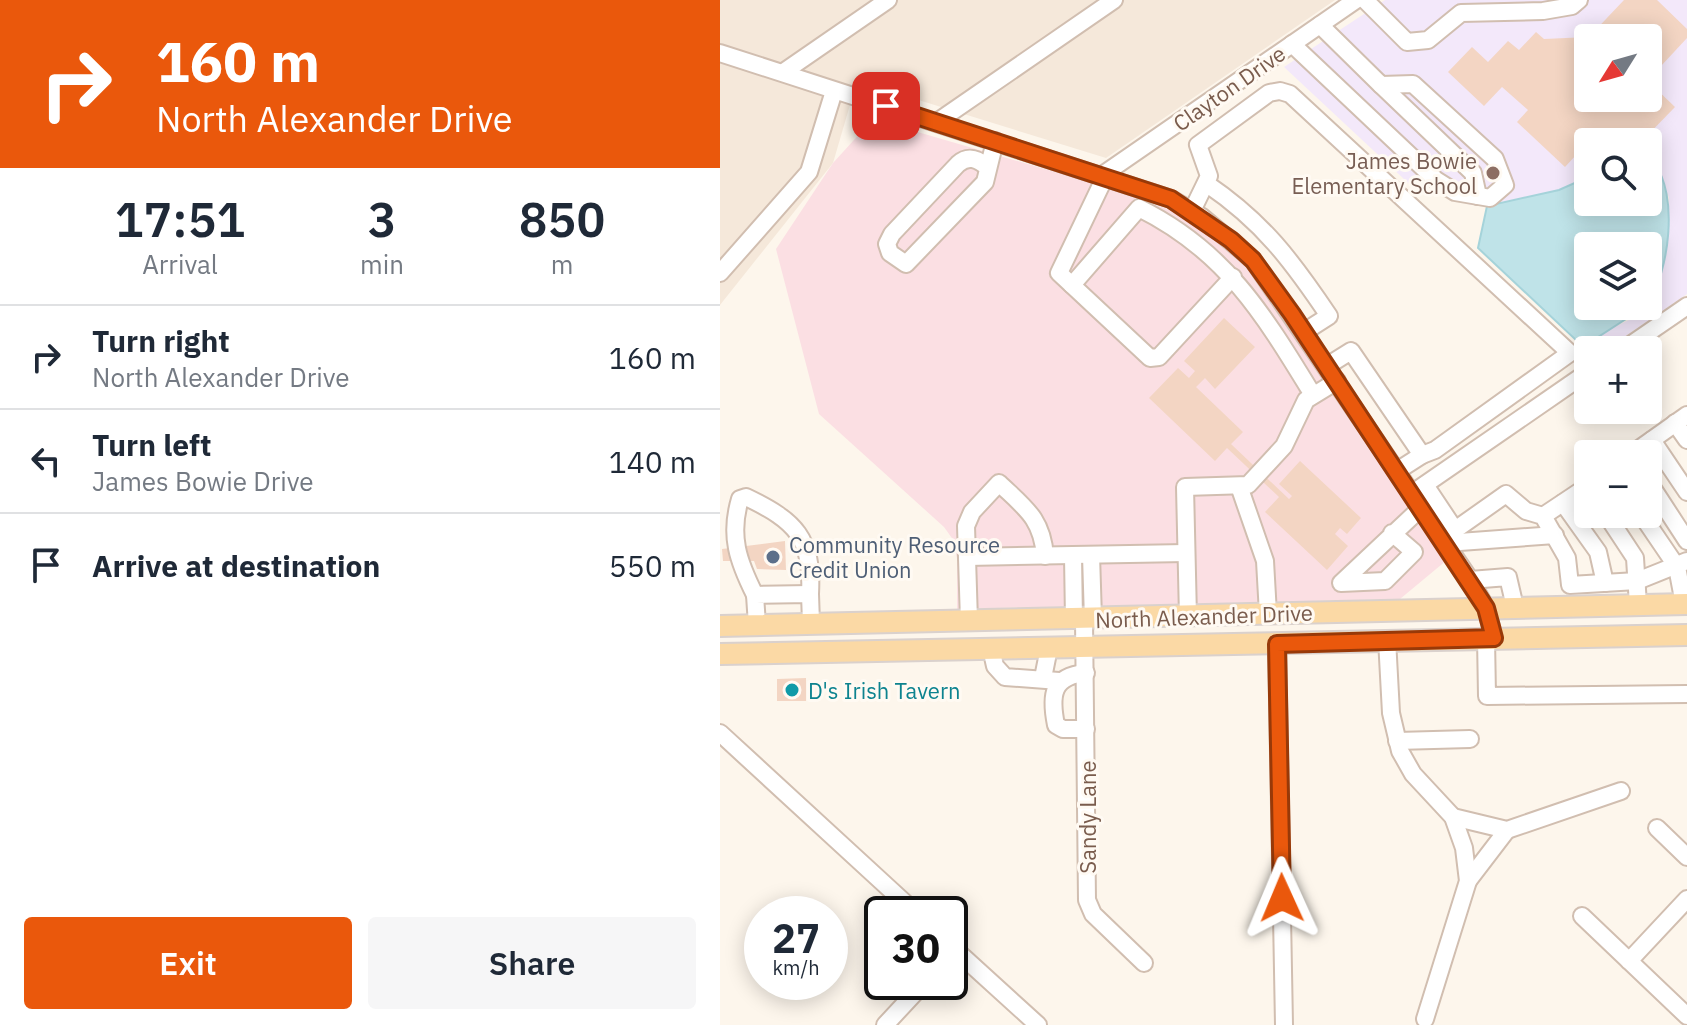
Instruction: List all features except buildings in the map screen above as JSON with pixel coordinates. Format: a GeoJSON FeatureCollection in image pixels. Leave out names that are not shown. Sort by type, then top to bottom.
{"type":"FeatureCollection","features":[{"type":"Feature","properties":{"kind":"main road","name":"North Alexander Drive"},"geometry":{"type":"LineString","coordinates":[[720,626],[1084,620],[1515,607],[1571,596],[1638,605],[1685,604]]}},
{"type":"Feature","properties":{"kind":"main road"},"geometry":{"type":"LineString","coordinates":[[1188,617],[1190,646]]}},
{"type":"Feature","properties":{"kind":"main road"},"geometry":{"type":"LineString","coordinates":[[811,623],[811,650]]}},
{"type":"Feature","properties":{"kind":"main road","name":"North Alexander Drive"},"geometry":{"type":"LineString","coordinates":[[720,654],[1687,635]]}},
{"type":"Feature","properties":{"kind":"street"},"geometry":{"type":"LineString","coordinates":[[785,71],[888,0]]}},
{"type":"Feature","properties":{"kind":"street"},"geometry":{"type":"LineString","coordinates":[[937,122],[1114,0]]}},
{"type":"Feature","properties":{"kind":"street","name":"Clayton Drive"},"geometry":{"type":"LineString","coordinates":[[1103,176],[1356,0]]}},
{"type":"Feature","properties":{"kind":"street"},"geometry":{"type":"LineString","coordinates":[[1365,0],[1407,42],[1428,40],[1461,13],[1543,11],[1572,6],[1579,0]]}},
{"type":"Feature","properties":{"kind":"street"},"geometry":{"type":"LineString","coordinates":[[1320,25],[1473,173],[1478,196]]}},
{"type":"Feature","properties":{"kind":"street"},"geometry":{"type":"LineString","coordinates":[[1292,44],[1436,180],[1455,192],[1490,198],[1505,185],[1495,159],[1413,84],[1381,85]]}},
{"type":"Feature","properties":{"kind":"street"},"geometry":{"type":"LineString","coordinates":[[720,70],[726,55],[785,71],[834,91],[1171,199],[1192,211],[1253,260],[1397,471],[1454,537],[1470,580],[1486,608],[1490,638],[1487,696],[1687,694]]}},
{"type":"Feature","properties":{"kind":"street"},"geometry":{"type":"LineString","coordinates":[[720,273],[809,172],[832,108],[834,91]]}},
{"type":"Feature","properties":{"kind":"street"},"geometry":{"type":"LineString","coordinates":[[1192,211],[1209,176],[1198,145],[1269,93],[1280,91],[1290,94],[1570,353],[1435,450],[1397,471]]}},
{"type":"Feature","properties":{"kind":"street"},"geometry":{"type":"LineString","coordinates":[[987,167],[978,159],[966,158],[958,164],[892,234],[887,244],[890,253],[906,264],[985,182],[995,141]]}},
{"type":"Feature","properties":{"kind":"street"},"geometry":{"type":"LineString","coordinates":[[1103,176],[1059,273],[1153,359],[1233,277]]}},
{"type":"Feature","properties":{"kind":"street"},"geometry":{"type":"LineString","coordinates":[[1207,184],[1241,207],[1269,233],[1329,316],[1304,332]]}},
{"type":"Feature","properties":{"kind":"street"},"geometry":{"type":"LineString","coordinates":[[1072,285],[1139,208],[1177,227],[1215,257],[1233,277],[1313,395]]}},
{"type":"Feature","properties":{"kind":"street"},"geometry":{"type":"LineString","coordinates":[[1215,257],[1229,238]]}},
{"type":"Feature","properties":{"kind":"street"},"geometry":{"type":"LineString","coordinates":[[1643,336],[1687,306]]}},
{"type":"Feature","properties":{"kind":"street"},"geometry":{"type":"LineString","coordinates":[[1327,366],[1351,351],[1422,455]]}},
{"type":"Feature","properties":{"kind":"street"},"geometry":{"type":"LineString","coordinates":[[1188,617],[1185,487],[1248,485],[1284,446],[1303,404],[1337,381]]}},
{"type":"Feature","properties":{"kind":"street"},"geometry":{"type":"LineString","coordinates":[[1392,533],[1420,495],[1574,382]]}},
{"type":"Feature","properties":{"kind":"street"},"geometry":{"type":"LineString","coordinates":[[1652,440],[1681,419],[1687,440]]}},
{"type":"Feature","properties":{"kind":"street"},"geometry":{"type":"LineString","coordinates":[[1662,455],[1687,492]]}},
{"type":"Feature","properties":{"kind":"street"},"geometry":{"type":"LineString","coordinates":[[969,621],[965,532],[968,519],[999,483],[1036,520],[1043,534],[1045,556]]}},
{"type":"Feature","properties":{"kind":"street"},"geometry":{"type":"LineString","coordinates":[[1239,486],[1265,561],[1268,614]]}},
{"type":"Feature","properties":{"kind":"street"},"geometry":{"type":"LineString","coordinates":[[1454,537],[1506,494],[1526,511],[1543,516],[1567,558],[1571,596],[1605,583],[1637,581],[1682,564]]}},
{"type":"Feature","properties":{"kind":"street"},"geometry":{"type":"LineString","coordinates":[[1543,516],[1574,496]]}},
{"type":"Feature","properties":{"kind":"street"},"geometry":{"type":"LineString","coordinates":[[757,625],[755,595],[737,560],[735,546],[734,519],[740,499],[746,497],[765,506],[803,540],[811,562],[811,623]]}},
{"type":"Feature","properties":{"kind":"street"},"geometry":{"type":"LineString","coordinates":[[1563,503],[1598,552],[1605,583]]}},
{"type":"Feature","properties":{"kind":"street"},"geometry":{"type":"LineString","coordinates":[[1662,503],[1687,541]]}},
{"type":"Feature","properties":{"kind":"street"},"geometry":{"type":"LineString","coordinates":[[1615,528],[1635,558],[1638,605]]}},
{"type":"Feature","properties":{"kind":"street"},"geometry":{"type":"LineString","coordinates":[[1652,528],[1682,564],[1685,604]]}},
{"type":"Feature","properties":{"kind":"street"},"geometry":{"type":"LineString","coordinates":[[1454,537],[1555,535]]}},
{"type":"Feature","properties":{"kind":"street"},"geometry":{"type":"LineString","coordinates":[[967,557],[1186,553]]}},
{"type":"Feature","properties":{"kind":"street"},"geometry":{"type":"LineString","coordinates":[[1084,620],[1091,585],[1091,555]]}},
{"type":"Feature","properties":{"kind":"street"},"geometry":{"type":"LineString","coordinates":[[1073,556],[1073,584],[1084,620]]}},
{"type":"Feature","properties":{"kind":"street"},"geometry":{"type":"LineString","coordinates":[[1470,580],[1508,577],[1515,607]]}},
{"type":"Feature","properties":{"kind":"street"},"geometry":{"type":"LineString","coordinates":[[1073,584],[1091,585]]}},
{"type":"Feature","properties":{"kind":"street"},"geometry":{"type":"LineString","coordinates":[[755,595],[810,594]]}},
{"type":"Feature","properties":{"kind":"street","name":"Sandy Lane"},"geometry":{"type":"LineString","coordinates":[[1084,620],[1087,900],[1093,914],[1144,963]]}},
{"type":"Feature","properties":{"kind":"street"},"geometry":{"type":"LineString","coordinates":[[1387,639],[1391,713],[1397,741],[1413,774],[1453,817],[1464,848],[1468,881]]}},
{"type":"Feature","properties":{"kind":"street"},"geometry":{"type":"LineString","coordinates":[[1277,644],[1284,1025]]}},
{"type":"Feature","properties":{"kind":"street"},"geometry":{"type":"LineString","coordinates":[[991,648],[995,666],[1005,677],[1051,680],[1068,674],[1086,673]]}},
{"type":"Feature","properties":{"kind":"street"},"geometry":{"type":"LineString","coordinates":[[1049,648],[1056,725],[1063,729],[1086,729]]}},
{"type":"Feature","properties":{"kind":"street"},"geometry":{"type":"LineString","coordinates":[[720,733],[897,896]]}},
{"type":"Feature","properties":{"kind":"street"},"geometry":{"type":"LineString","coordinates":[[1397,741],[1470,739]]}},
{"type":"Feature","properties":{"kind":"street"},"geometry":{"type":"LineString","coordinates":[[1453,817],[1507,830],[1621,791]]}},
{"type":"Feature","properties":{"kind":"street"},"geometry":{"type":"LineString","coordinates":[[1657,828],[1687,857]]}},
{"type":"Feature","properties":{"kind":"street"},"geometry":{"type":"LineString","coordinates":[[1425,1019],[1468,881],[1507,830]]}},
{"type":"Feature","properties":{"kind":"street"},"geometry":{"type":"LineString","coordinates":[[1629,961],[1687,899]]}},
{"type":"Feature","properties":{"kind":"street"},"geometry":{"type":"LineString","coordinates":[[1582,916],[1687,1016]]}},
{"type":"Feature","properties":{"kind":"street"},"geometry":{"type":"LineString","coordinates":[[968,964],[1038,1025]]}},
{"type":"Feature","properties":{"kind":"street"},"geometry":{"type":"LineString","coordinates":[[885,1025],[908,1000]]}},
{"type":"Feature","properties":{"kind":"shaded area"},"geometry":{"type":"Polygon","coordinates":[[[720,0],[1335,0],[1106,158],[857,81],[833,163],[720,305],[720,0]]]}},
{"type":"Feature","properties":{"kind":"shaded area","name":"James Bowie Elementary School"},"geometry":{"type":"Polygon","coordinates":[[[1385,0],[1687,0],[1687,294],[1662,311],[1662,256],[1668,228],[1669,198],[1662,178],[1662,128],[1574,128],[1574,184],[1559,190],[1487,205],[1471,205],[1443,196],[1429,185],[1420,194],[1284,67],[1385,0]]]}},
{"type":"Feature","properties":{"kind":"shaded area"},"geometry":{"type":"Polygon","coordinates":[[[873,119],[1086,181],[1182,214],[1238,255],[1260,280],[1447,560],[1400,599],[957,609],[954,541],[944,527],[819,414],[776,249],[833,163],[873,119]]]}},
{"type":"Feature","properties":{"kind":"shaded area","name":"James Bowie Elementary School"},"geometry":{"type":"Polygon","coordinates":[[[1629,320],[1649,320],[1626,336],[1596,336],[1629,320]]]}},
{"type":"Feature","properties":{"kind":"water"},"geometry":{"type":"Polygon","coordinates":[[[1662,177],[1667,194],[1668,233],[1662,269],[1662,232],[1574,232],[1574,320],[1624,320],[1600,336],[1574,338],[1478,248],[1487,206],[1559,190],[1574,183],[1574,216],[1662,216],[1662,177]]]}},
{"type":"Feature","properties":{"kind":"place","name":"James Bowie Elementary School"},"geometry":{"type":"Point","coordinates":[1493,173]}},
{"type":"Feature","properties":{"kind":"place","name":"Community Resource Credit Union"},"geometry":{"type":"Point","coordinates":[773,557]}},
{"type":"Feature","properties":{"kind":"place","name":"D's Irish Tavern"},"geometry":{"type":"Point","coordinates":[792,690]}},
{"type":"Feature","properties":{"kind":"route"},"geometry":{"type":"LineString","coordinates":[[886,106],[1171,199],[1202,217],[1231,240],[1269,280],[1446,543],[1486,608],[1494,638],[1277,644],[1282,898]]}}]}
